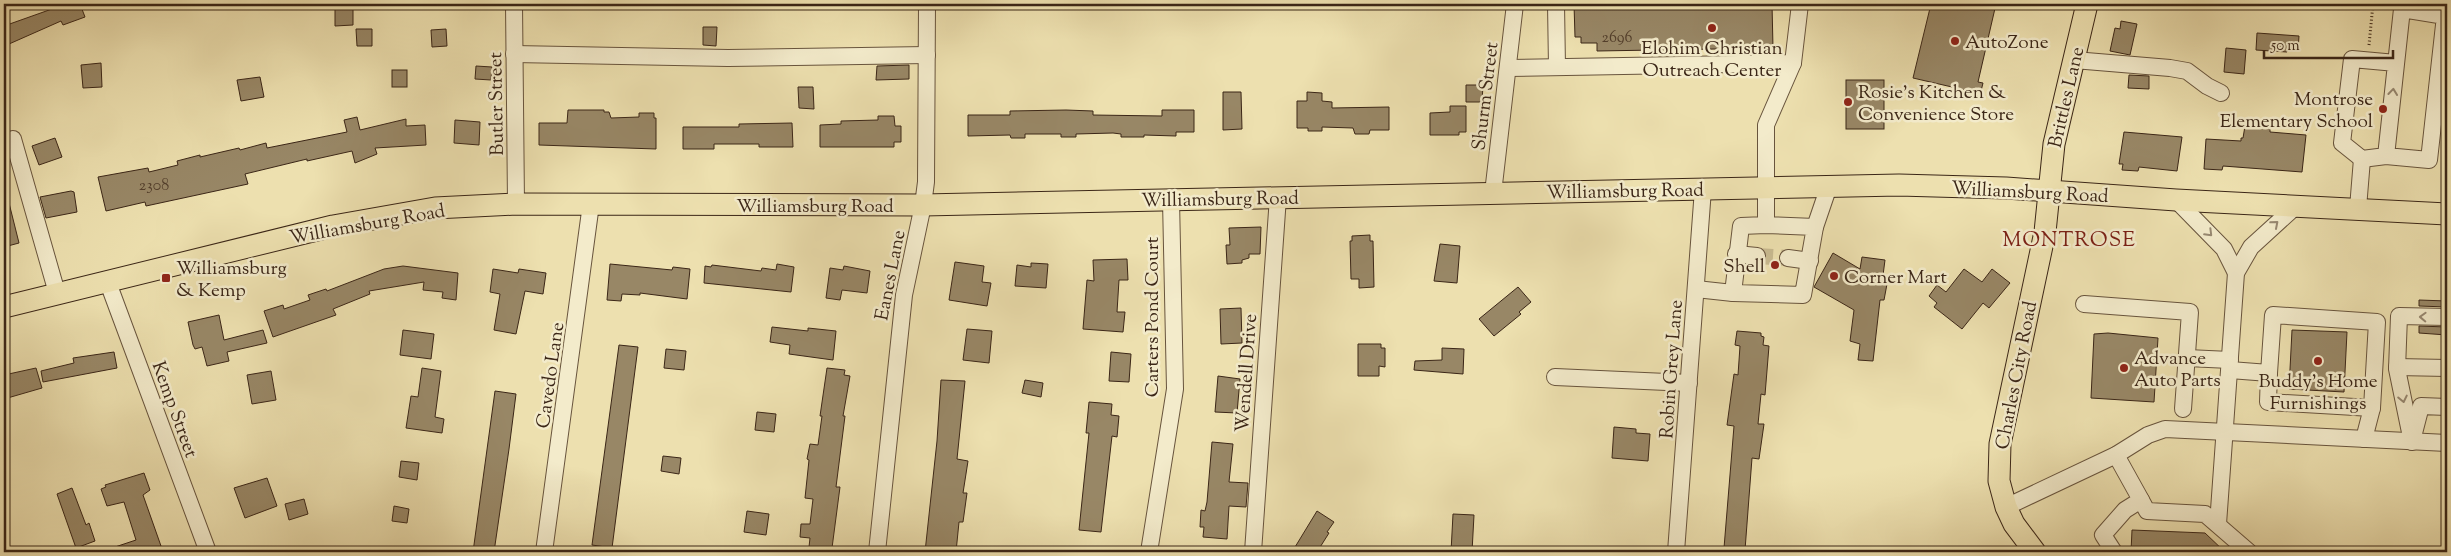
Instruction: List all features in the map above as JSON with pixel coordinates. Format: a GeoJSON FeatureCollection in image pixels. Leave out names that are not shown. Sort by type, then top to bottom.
{"type":"FeatureCollection","features":[{"type":"Feature","properties":{"kind":"main road","name":"Brittles Lane"},"geometry":{"type":"LineString","coordinates":[[2047,190],[2054,144],[2087,4]]}},
{"type":"Feature","properties":{"kind":"main road","name":"Williamsburg Road"},"geometry":{"type":"LineString","coordinates":[[4,307],[107,280],[334,226],[398,213],[435,208],[516,204],[923,205],[1768,187],[1946,186],[2047,190],[2176,200],[2447,214]]}},
{"type":"Feature","properties":{"kind":"main road","name":"Charles City Road"},"geometry":{"type":"LineString","coordinates":[[2035,552],[2014,524],[2006,507],[2000,480],[2000,444],[2045,232],[2047,190]]}},
{"type":"Feature","properties":{"kind":"street","name":"Butler Street"},"geometry":{"type":"LineString","coordinates":[[514,4],[516,204]]}},
{"type":"Feature","properties":{"kind":"street","name":"Eanes Lane"},"geometry":{"type":"LineString","coordinates":[[878,552],[904,295],[923,205],[927,4]]}},
{"type":"Feature","properties":{"kind":"street","name":"Shurm Street"},"geometry":{"type":"LineString","coordinates":[[1493,193],[1515,4]]}},
{"type":"Feature","properties":{"kind":"street"},"geometry":{"type":"LineString","coordinates":[[1556,4],[1556,67]]}},
{"type":"Feature","properties":{"kind":"street"},"geometry":{"type":"LineString","coordinates":[[1766,225],[1768,187],[1766,126],[1793,63],[1800,4]]}},
{"type":"Feature","properties":{"kind":"street"},"geometry":{"type":"LineString","coordinates":[[2386,156],[2402,9],[2445,16],[2429,160],[2386,156],[2362,159],[2342,143],[2352,59],[2396,63]]}},
{"type":"Feature","properties":{"kind":"street"},"geometry":{"type":"LineString","coordinates":[[514,54],[728,58],[927,55]]}},
{"type":"Feature","properties":{"kind":"street"},"geometry":{"type":"LineString","coordinates":[[2074,60],[2187,71],[2207,86],[2221,93]]}},
{"type":"Feature","properties":{"kind":"street"},"geometry":{"type":"LineString","coordinates":[[1508,68],[1793,63]]}},
{"type":"Feature","properties":{"kind":"street"},"geometry":{"type":"LineString","coordinates":[[4,142],[12,140],[57,293]]}},
{"type":"Feature","properties":{"kind":"street"},"geometry":{"type":"LineString","coordinates":[[2358,208],[2362,159]]}},
{"type":"Feature","properties":{"kind":"street"},"geometry":{"type":"LineString","coordinates":[[1696,289],[1733,293],[1803,295],[1816,227],[1829,186]]}},
{"type":"Feature","properties":{"kind":"street","name":"Robin Grey Lane"},"geometry":{"type":"LineString","coordinates":[[1676,552],[1703,189]]}},
{"type":"Feature","properties":{"kind":"street","name":"Wendell Drive"},"geometry":{"type":"LineString","coordinates":[[1253,552],[1278,197]]}},
{"type":"Feature","properties":{"kind":"street","name":"Carters Pond Court"},"geometry":{"type":"LineString","coordinates":[[1149,552],[1175,389],[1171,200]]}},
{"type":"Feature","properties":{"kind":"street"},"geometry":{"type":"LineString","coordinates":[[2176,200],[2224,249],[2236,273]]}},
{"type":"Feature","properties":{"kind":"street","name":"Cavedo Lane"},"geometry":{"type":"LineString","coordinates":[[544,552],[591,204]]}},
{"type":"Feature","properties":{"kind":"street"},"geometry":{"type":"LineString","coordinates":[[2218,524],[2236,273],[2251,247],[2297,205]]}},
{"type":"Feature","properties":{"kind":"street"},"geometry":{"type":"LineString","coordinates":[[1733,293],[1736,254],[1741,226],[1816,227]]}},
{"type":"Feature","properties":{"kind":"street"},"geometry":{"type":"LineString","coordinates":[[1736,254],[1757,256]]}},
{"type":"Feature","properties":{"kind":"street"},"geometry":{"type":"LineString","coordinates":[[1788,258],[1810,261]]}},
{"type":"Feature","properties":{"kind":"street","name":"Kemp Street"},"geometry":{"type":"LineString","coordinates":[[107,280],[208,552]]}},
{"type":"Feature","properties":{"kind":"street"},"geometry":{"type":"LineString","coordinates":[[2084,304],[2190,312],[2183,409]]}},
{"type":"Feature","properties":{"kind":"street"},"geometry":{"type":"LineString","coordinates":[[2364,439],[2372,408],[2377,322],[2273,315],[2268,402],[2372,408]]}},
{"type":"Feature","properties":{"kind":"street"},"geometry":{"type":"LineString","coordinates":[[2412,442],[2397,366],[2399,316],[2447,317]]}},
{"type":"Feature","properties":{"kind":"street"},"geometry":{"type":"LineString","coordinates":[[2187,358],[2269,373]]}},
{"type":"Feature","properties":{"kind":"street"},"geometry":{"type":"LineString","coordinates":[[2397,366],[2447,368]]}},
{"type":"Feature","properties":{"kind":"street"},"geometry":{"type":"LineString","coordinates":[[1555,377],[1689,383]]}},
{"type":"Feature","properties":{"kind":"street"},"geometry":{"type":"LineString","coordinates":[[2412,442],[2421,406],[2447,407]]}},
{"type":"Feature","properties":{"kind":"street"},"geometry":{"type":"LineString","coordinates":[[2006,507],[2116,455],[2148,435],[2165,429],[2447,443]]}},
{"type":"Feature","properties":{"kind":"street"},"geometry":{"type":"LineString","coordinates":[[2116,455],[2148,511],[2205,514],[2249,552]]}},
{"type":"Feature","properties":{"kind":"street"},"geometry":{"type":"LineString","coordinates":[[2114,552],[2103,535],[2125,510],[2142,500]]}},
{"type":"Feature","properties":{"kind":"path"},"geometry":{"type":"LineString","coordinates":[[2370,38],[2373,4]]}},
{"type":"Feature","properties":{"kind":"building"},"geometry":{"type":"Polygon","coordinates":[[[66,4],[80,4],[85,17],[63,25],[61,21],[9,44],[4,26],[66,4]]]}},
{"type":"Feature","properties":{"kind":"building"},"geometry":{"type":"Polygon","coordinates":[[[1574,4],[1772,4],[1773,48],[1597,51],[1597,43],[1581,43],[1581,37],[1575,37],[1574,4]]]}},
{"type":"Feature","properties":{"kind":"building","name":"AutoZone"},"geometry":{"type":"Polygon","coordinates":[[[1931,4],[1996,4],[1978,82],[1983,83],[1979,99],[1964,95],[1965,90],[1913,78],[1931,4]]]}},
{"type":"Feature","properties":{"kind":"building"},"geometry":{"type":"Polygon","coordinates":[[[335,7],[353,7],[353,25],[335,26],[335,7]]]}},
{"type":"Feature","properties":{"kind":"building"},"geometry":{"type":"Polygon","coordinates":[[[2121,21],[2137,24],[2130,55],[2110,51],[2115,28],[2120,29],[2121,21]]]}},
{"type":"Feature","properties":{"kind":"building"},"geometry":{"type":"Polygon","coordinates":[[[703,27],[717,27],[716,46],[703,45],[703,27]]]}},
{"type":"Feature","properties":{"kind":"building"},"geometry":{"type":"Polygon","coordinates":[[[356,29],[372,29],[372,46],[357,46],[356,29]]]}},
{"type":"Feature","properties":{"kind":"building"},"geometry":{"type":"Polygon","coordinates":[[[446,29],[447,46],[432,47],[431,30],[446,29]]]}},
{"type":"Feature","properties":{"kind":"building"},"geometry":{"type":"Polygon","coordinates":[[[2257,33],[2299,36],[2298,50],[2287,49],[2287,52],[2256,50],[2257,33]]]}},
{"type":"Feature","properties":{"kind":"building"},"geometry":{"type":"Polygon","coordinates":[[[2226,48],[2246,50],[2244,74],[2224,72],[2226,48]]]}},
{"type":"Feature","properties":{"kind":"building"},"geometry":{"type":"Polygon","coordinates":[[[101,63],[102,87],[83,88],[81,65],[101,63]]]}},
{"type":"Feature","properties":{"kind":"building"},"geometry":{"type":"Polygon","coordinates":[[[909,65],[909,79],[876,80],[877,66],[909,65]]]}},
{"type":"Feature","properties":{"kind":"building"},"geometry":{"type":"Polygon","coordinates":[[[476,66],[492,67],[491,80],[475,79],[476,66]]]}},
{"type":"Feature","properties":{"kind":"building"},"geometry":{"type":"Polygon","coordinates":[[[392,70],[407,70],[407,87],[392,87],[392,70]]]}},
{"type":"Feature","properties":{"kind":"building"},"geometry":{"type":"Polygon","coordinates":[[[2129,75],[2149,76],[2149,89],[2128,88],[2129,75]]]}},
{"type":"Feature","properties":{"kind":"building"},"geometry":{"type":"Polygon","coordinates":[[[260,77],[264,97],[241,101],[237,80],[260,77]]]}},
{"type":"Feature","properties":{"kind":"building"},"geometry":{"type":"Polygon","coordinates":[[[1846,80],[1884,80],[1884,129],[1846,129],[1846,80]]]}},
{"type":"Feature","properties":{"kind":"building"},"geometry":{"type":"Polygon","coordinates":[[[1466,85],[1483,85],[1482,102],[1466,102],[1466,85]]]}},
{"type":"Feature","properties":{"kind":"building"},"geometry":{"type":"Polygon","coordinates":[[[798,87],[813,87],[814,109],[799,108],[798,87]]]}},
{"type":"Feature","properties":{"kind":"building"},"geometry":{"type":"Polygon","coordinates":[[[1223,92],[1241,92],[1242,129],[1223,130],[1223,92]]]}},
{"type":"Feature","properties":{"kind":"building"},"geometry":{"type":"Polygon","coordinates":[[[1307,92],[1322,93],[1322,101],[1332,102],[1332,108],[1389,107],[1389,130],[1370,130],[1369,134],[1355,134],[1353,128],[1322,127],[1322,131],[1308,131],[1308,128],[1297,128],[1297,101],[1307,101],[1307,92]]]}},
{"type":"Feature","properties":{"kind":"building"},"geometry":{"type":"Polygon","coordinates":[[[1450,106],[1466,106],[1466,132],[1459,132],[1459,135],[1430,135],[1430,113],[1450,112],[1450,106]]]}},
{"type":"Feature","properties":{"kind":"building"},"geometry":{"type":"Polygon","coordinates":[[[568,110],[604,110],[604,112],[609,112],[611,118],[639,117],[639,113],[654,113],[654,118],[656,118],[656,149],[539,145],[539,123],[567,123],[568,110]]]}},
{"type":"Feature","properties":{"kind":"building"},"geometry":{"type":"Polygon","coordinates":[[[1162,110],[1194,110],[1194,132],[1176,132],[1176,136],[1144,135],[1144,137],[1121,137],[1121,134],[1113,133],[1076,134],[1076,137],[1061,137],[1061,134],[1025,134],[1025,138],[1011,138],[1010,135],[968,136],[968,115],[1010,115],[1010,111],[1093,111],[1093,115],[1162,116],[1162,110]]]}},
{"type":"Feature","properties":{"kind":"building"},"geometry":{"type":"Polygon","coordinates":[[[878,116],[894,116],[895,126],[901,126],[901,142],[894,142],[894,147],[820,147],[820,125],[841,124],[841,121],[878,120],[878,116]]]}},
{"type":"Feature","properties":{"kind":"building"},"geometry":{"type":"Polygon","coordinates":[[[357,117],[360,130],[406,119],[406,126],[425,125],[426,145],[375,148],[377,154],[355,163],[352,151],[307,161],[307,159],[245,174],[248,184],[146,206],[145,202],[106,211],[98,177],[148,168],[149,172],[178,165],[177,161],[200,155],[200,157],[239,148],[240,150],[266,143],[267,148],[347,132],[344,120],[357,117]]]}},
{"type":"Feature","properties":{"kind":"building"},"geometry":{"type":"Polygon","coordinates":[[[455,120],[480,122],[479,145],[454,143],[455,120]]]}},
{"type":"Feature","properties":{"kind":"building"},"geometry":{"type":"Polygon","coordinates":[[[792,123],[793,147],[759,147],[759,144],[714,144],[714,149],[683,149],[683,127],[739,127],[739,124],[792,123]]]}},
{"type":"Feature","properties":{"kind":"building"},"geometry":{"type":"Polygon","coordinates":[[[2245,126],[2270,128],[2270,132],[2306,135],[2302,172],[2223,166],[2222,170],[2204,169],[2206,139],[2241,141],[2245,126]]]}},
{"type":"Feature","properties":{"kind":"building"},"geometry":{"type":"Polygon","coordinates":[[[2124,132],[2182,137],[2177,171],[2139,167],[2138,171],[2122,170],[2123,164],[2119,164],[2124,132]]]}},
{"type":"Feature","properties":{"kind":"building"},"geometry":{"type":"Polygon","coordinates":[[[55,138],[62,157],[39,165],[32,146],[55,138]]]}},
{"type":"Feature","properties":{"kind":"building"},"geometry":{"type":"Polygon","coordinates":[[[74,192],[77,212],[46,218],[40,197],[74,192]]]}},
{"type":"Feature","properties":{"kind":"building"},"geometry":{"type":"Polygon","coordinates":[[[4,203],[9,203],[19,243],[4,247],[4,203]]]}},
{"type":"Feature","properties":{"kind":"building"},"geometry":{"type":"Polygon","coordinates":[[[1261,227],[1260,254],[1249,254],[1249,258],[1242,260],[1242,263],[1227,264],[1226,245],[1230,245],[1229,228],[1261,227]]]}},
{"type":"Feature","properties":{"kind":"building"},"geometry":{"type":"Polygon","coordinates":[[[1370,235],[1370,241],[1373,241],[1374,287],[1359,288],[1359,279],[1351,279],[1350,241],[1352,241],[1352,236],[1370,235]]]}},
{"type":"Feature","properties":{"kind":"building"},"geometry":{"type":"Polygon","coordinates":[[[1440,244],[1460,246],[1457,283],[1434,281],[1440,244]]]}},
{"type":"Feature","properties":{"kind":"building"},"geometry":{"type":"Polygon","coordinates":[[[1833,253],[1860,269],[1862,257],[1885,260],[1882,283],[1887,284],[1884,300],[1880,300],[1873,361],[1858,360],[1860,344],[1850,341],[1854,310],[1814,287],[1833,253]]]}},
{"type":"Feature","properties":{"kind":"building"},"geometry":{"type":"Polygon","coordinates":[[[1127,259],[1128,280],[1119,280],[1117,312],[1125,312],[1123,332],[1083,329],[1087,280],[1094,281],[1093,260],[1127,259]]]}},
{"type":"Feature","properties":{"kind":"building"},"geometry":{"type":"Polygon","coordinates":[[[955,262],[984,266],[982,282],[991,283],[987,306],[949,300],[955,262]]]}},
{"type":"Feature","properties":{"kind":"building"},"geometry":{"type":"Polygon","coordinates":[[[1031,263],[1048,264],[1046,288],[1015,286],[1017,265],[1031,267],[1031,263]]]}},
{"type":"Feature","properties":{"kind":"building"},"geometry":{"type":"Polygon","coordinates":[[[610,264],[672,270],[673,267],[690,269],[687,299],[640,293],[640,295],[622,294],[621,301],[607,300],[610,264]]]}},
{"type":"Feature","properties":{"kind":"building"},"geometry":{"type":"Polygon","coordinates":[[[777,264],[794,267],[791,292],[704,283],[705,266],[711,267],[712,265],[761,271],[762,268],[776,270],[777,264]]]}},
{"type":"Feature","properties":{"kind":"building"},"geometry":{"type":"Polygon","coordinates":[[[403,266],[458,273],[456,300],[442,298],[443,292],[423,290],[424,282],[369,291],[370,294],[333,309],[336,315],[273,337],[264,311],[283,305],[284,309],[310,300],[308,295],[326,289],[327,291],[384,269],[403,266]]]}},
{"type":"Feature","properties":{"kind":"building"},"geometry":{"type":"Polygon","coordinates":[[[844,266],[870,271],[867,293],[842,290],[840,300],[826,298],[830,268],[843,270],[844,266]]]}},
{"type":"Feature","properties":{"kind":"building"},"geometry":{"type":"Polygon","coordinates":[[[493,269],[518,273],[519,269],[546,273],[543,294],[525,291],[516,334],[494,330],[500,294],[490,292],[493,269]]]}},
{"type":"Feature","properties":{"kind":"building"},"geometry":{"type":"Polygon","coordinates":[[[1964,269],[1982,282],[1992,269],[2010,283],[1989,308],[1983,303],[1962,329],[1934,307],[1937,303],[1929,296],[1937,285],[1946,292],[1964,269]]]}},
{"type":"Feature","properties":{"kind":"building"},"geometry":{"type":"Polygon","coordinates":[[[1518,287],[1531,302],[1519,312],[1521,314],[1494,336],[1479,319],[1518,287]]]}},
{"type":"Feature","properties":{"kind":"building"},"geometry":{"type":"Polygon","coordinates":[[[2419,300],[2447,301],[2447,307],[2419,306],[2419,300]]]}},
{"type":"Feature","properties":{"kind":"building"},"geometry":{"type":"Polygon","coordinates":[[[1241,308],[1242,343],[1221,344],[1220,309],[1241,308]]]}},
{"type":"Feature","properties":{"kind":"building"},"geometry":{"type":"Polygon","coordinates":[[[219,315],[224,340],[263,330],[267,343],[227,352],[229,361],[207,366],[202,347],[195,349],[193,345],[188,322],[219,315]]]}},
{"type":"Feature","properties":{"kind":"building"},"geometry":{"type":"Polygon","coordinates":[[[2419,326],[2447,327],[2447,335],[2419,333],[2419,326]]]}},
{"type":"Feature","properties":{"kind":"building"},"geometry":{"type":"Polygon","coordinates":[[[772,327],[808,331],[808,328],[836,331],[833,360],[789,354],[790,345],[770,342],[772,327]]]}},
{"type":"Feature","properties":{"kind":"building"},"geometry":{"type":"Polygon","coordinates":[[[967,329],[992,331],[989,363],[963,360],[967,329]]]}},
{"type":"Feature","properties":{"kind":"building"},"geometry":{"type":"Polygon","coordinates":[[[403,330],[434,334],[431,359],[400,355],[403,330]]]}},
{"type":"Feature","properties":{"kind":"building","name":"Buddy's Home Furnishings"},"geometry":{"type":"Polygon","coordinates":[[[2292,330],[2347,332],[2344,392],[2289,389],[2292,330]]]}},
{"type":"Feature","properties":{"kind":"building"},"geometry":{"type":"Polygon","coordinates":[[[1737,331],[1761,333],[1761,336],[1764,337],[1763,345],[1769,346],[1765,395],[1761,394],[1758,424],[1764,424],[1759,459],[1752,458],[1745,550],[1724,548],[1734,426],[1727,425],[1734,374],[1738,375],[1740,346],[1735,345],[1737,331]]]}},
{"type":"Feature","properties":{"kind":"building","name":"Advance Auto Parts"},"geometry":{"type":"Polygon","coordinates":[[[2108,333],[2158,338],[2154,402],[2091,398],[2094,334],[2108,333]]]}},
{"type":"Feature","properties":{"kind":"building"},"geometry":{"type":"Polygon","coordinates":[[[1358,344],[1381,344],[1381,348],[1385,348],[1385,367],[1379,366],[1379,376],[1358,376],[1358,344]]]}},
{"type":"Feature","properties":{"kind":"building"},"geometry":{"type":"Polygon","coordinates":[[[619,345],[638,347],[612,548],[592,545],[619,345]]]}},
{"type":"Feature","properties":{"kind":"building"},"geometry":{"type":"Polygon","coordinates":[[[1442,348],[1464,349],[1463,374],[1414,370],[1415,361],[1442,360],[1442,348]]]}},
{"type":"Feature","properties":{"kind":"building"},"geometry":{"type":"Polygon","coordinates":[[[666,349],[686,351],[684,370],[664,368],[666,349]]]}},
{"type":"Feature","properties":{"kind":"building"},"geometry":{"type":"Polygon","coordinates":[[[114,352],[117,368],[43,382],[41,371],[74,363],[73,358],[114,352]]]}},
{"type":"Feature","properties":{"kind":"building"},"geometry":{"type":"Polygon","coordinates":[[[1111,352],[1131,354],[1129,382],[1109,381],[1111,352]]]}},
{"type":"Feature","properties":{"kind":"building"},"geometry":{"type":"Polygon","coordinates":[[[36,368],[42,388],[4,399],[4,375],[36,368]]]}},
{"type":"Feature","properties":{"kind":"building"},"geometry":{"type":"Polygon","coordinates":[[[422,368],[441,371],[435,417],[444,419],[442,433],[406,428],[411,396],[418,397],[422,368]]]}},
{"type":"Feature","properties":{"kind":"building"},"geometry":{"type":"Polygon","coordinates":[[[827,368],[845,370],[844,375],[850,376],[843,416],[845,416],[836,487],[840,487],[832,548],[809,547],[810,538],[800,537],[801,524],[810,524],[813,499],[805,498],[809,460],[807,459],[810,444],[818,445],[827,368]]]}},
{"type":"Feature","properties":{"kind":"building"},"geometry":{"type":"Polygon","coordinates":[[[271,371],[276,400],[252,404],[247,375],[271,371]]]}},
{"type":"Feature","properties":{"kind":"building"},"geometry":{"type":"Polygon","coordinates":[[[1218,376],[1240,379],[1237,413],[1215,412],[1218,376]]]}},
{"type":"Feature","properties":{"kind":"building"},"geometry":{"type":"Polygon","coordinates":[[[941,380],[965,381],[957,459],[968,461],[963,493],[967,493],[963,522],[959,522],[956,552],[925,552],[937,441],[941,380]]]}},
{"type":"Feature","properties":{"kind":"building"},"geometry":{"type":"Polygon","coordinates":[[[1025,380],[1043,383],[1041,397],[1022,393],[1025,380]]]}},
{"type":"Feature","properties":{"kind":"building"},"geometry":{"type":"Polygon","coordinates":[[[495,391],[516,394],[509,449],[494,552],[473,552],[495,391]]]}},
{"type":"Feature","properties":{"kind":"building"},"geometry":{"type":"Polygon","coordinates":[[[1089,402],[1112,404],[1111,415],[1119,416],[1117,437],[1112,436],[1101,532],[1079,530],[1089,433],[1086,433],[1089,402]]]}},
{"type":"Feature","properties":{"kind":"building"},"geometry":{"type":"Polygon","coordinates":[[[757,412],[776,414],[774,432],[755,430],[757,412]]]}},
{"type":"Feature","properties":{"kind":"building"},"geometry":{"type":"Polygon","coordinates":[[[1614,427],[1636,429],[1636,433],[1650,434],[1648,461],[1612,458],[1614,427]]]}},
{"type":"Feature","properties":{"kind":"building"},"geometry":{"type":"Polygon","coordinates":[[[1212,442],[1233,444],[1229,482],[1248,483],[1246,507],[1229,506],[1227,539],[1203,537],[1204,527],[1200,527],[1201,510],[1205,511],[1207,502],[1212,442]]]}},
{"type":"Feature","properties":{"kind":"building"},"geometry":{"type":"Polygon","coordinates":[[[663,456],[681,458],[679,474],[661,471],[663,456]]]}},
{"type":"Feature","properties":{"kind":"building"},"geometry":{"type":"Polygon","coordinates":[[[401,461],[419,463],[417,480],[399,477],[401,461]]]}},
{"type":"Feature","properties":{"kind":"building"},"geometry":{"type":"Polygon","coordinates":[[[144,473],[150,490],[143,495],[161,546],[142,552],[107,552],[106,550],[136,540],[124,502],[107,506],[101,489],[106,487],[105,485],[144,473]]]}},
{"type":"Feature","properties":{"kind":"building"},"geometry":{"type":"Polygon","coordinates":[[[267,478],[277,506],[245,518],[234,488],[267,478]]]}},
{"type":"Feature","properties":{"kind":"building"},"geometry":{"type":"Polygon","coordinates":[[[72,488],[86,525],[89,523],[95,541],[76,548],[57,494],[72,488]]]}},
{"type":"Feature","properties":{"kind":"building"},"geometry":{"type":"Polygon","coordinates":[[[304,499],[308,514],[289,520],[285,504],[304,499]]]}},
{"type":"Feature","properties":{"kind":"building"},"geometry":{"type":"Polygon","coordinates":[[[394,506],[409,509],[407,523],[392,521],[394,506]]]}},
{"type":"Feature","properties":{"kind":"building"},"geometry":{"type":"Polygon","coordinates":[[[747,511],[769,514],[766,535],[744,532],[747,511]]]}},
{"type":"Feature","properties":{"kind":"building"},"geometry":{"type":"Polygon","coordinates":[[[1317,511],[1334,522],[1327,532],[1329,533],[1317,552],[1292,552],[1317,511]]]}},
{"type":"Feature","properties":{"kind":"building"},"geometry":{"type":"Polygon","coordinates":[[[1453,514],[1474,515],[1472,552],[1451,552],[1453,514]]]}},
{"type":"Feature","properties":{"kind":"building"},"geometry":{"type":"Polygon","coordinates":[[[2132,530],[2205,533],[2225,552],[2131,552],[2132,530]]]}},
{"type":"Feature","properties":{"kind":"tunnel"},"geometry":{"type":"LineString","coordinates":[[1757,256],[1788,258]]}},
{"type":"Feature","properties":{"kind":"place","name":"Elohim Christian Outreach Center"},"geometry":{"type":"Point","coordinates":[1712,28]}},
{"type":"Feature","properties":{"kind":"place","name":"AutoZone"},"geometry":{"type":"Point","coordinates":[1955,41]}},
{"type":"Feature","properties":{"kind":"place","name":"Rosie's Kitchen & Convenience Store"},"geometry":{"type":"Point","coordinates":[1848,102]}},
{"type":"Feature","properties":{"kind":"place","name":"Montrose Elementary School"},"geometry":{"type":"Point","coordinates":[2383,109]}},
{"type":"Feature","properties":{"kind":"place","name":"Shell"},"geometry":{"type":"Point","coordinates":[1775,265]}},
{"type":"Feature","properties":{"kind":"place","name":"Corner Mart"},"geometry":{"type":"Point","coordinates":[1834,276]}},
{"type":"Feature","properties":{"kind":"place","name":"Williamsburg & Kemp"},"geometry":{"type":"Point","coordinates":[166,278]}},
{"type":"Feature","properties":{"kind":"place","name":"Buddy's Home Furnishings"},"geometry":{"type":"Point","coordinates":[2318,361]}},
{"type":"Feature","properties":{"kind":"place","name":"Advance Auto Parts"},"geometry":{"type":"Point","coordinates":[2124,368]}},
{"type":"Feature","properties":{"kind":"district","name":"MONTROSE"},"geometry":{"type":"Point","coordinates":[2069,239]}}]}
